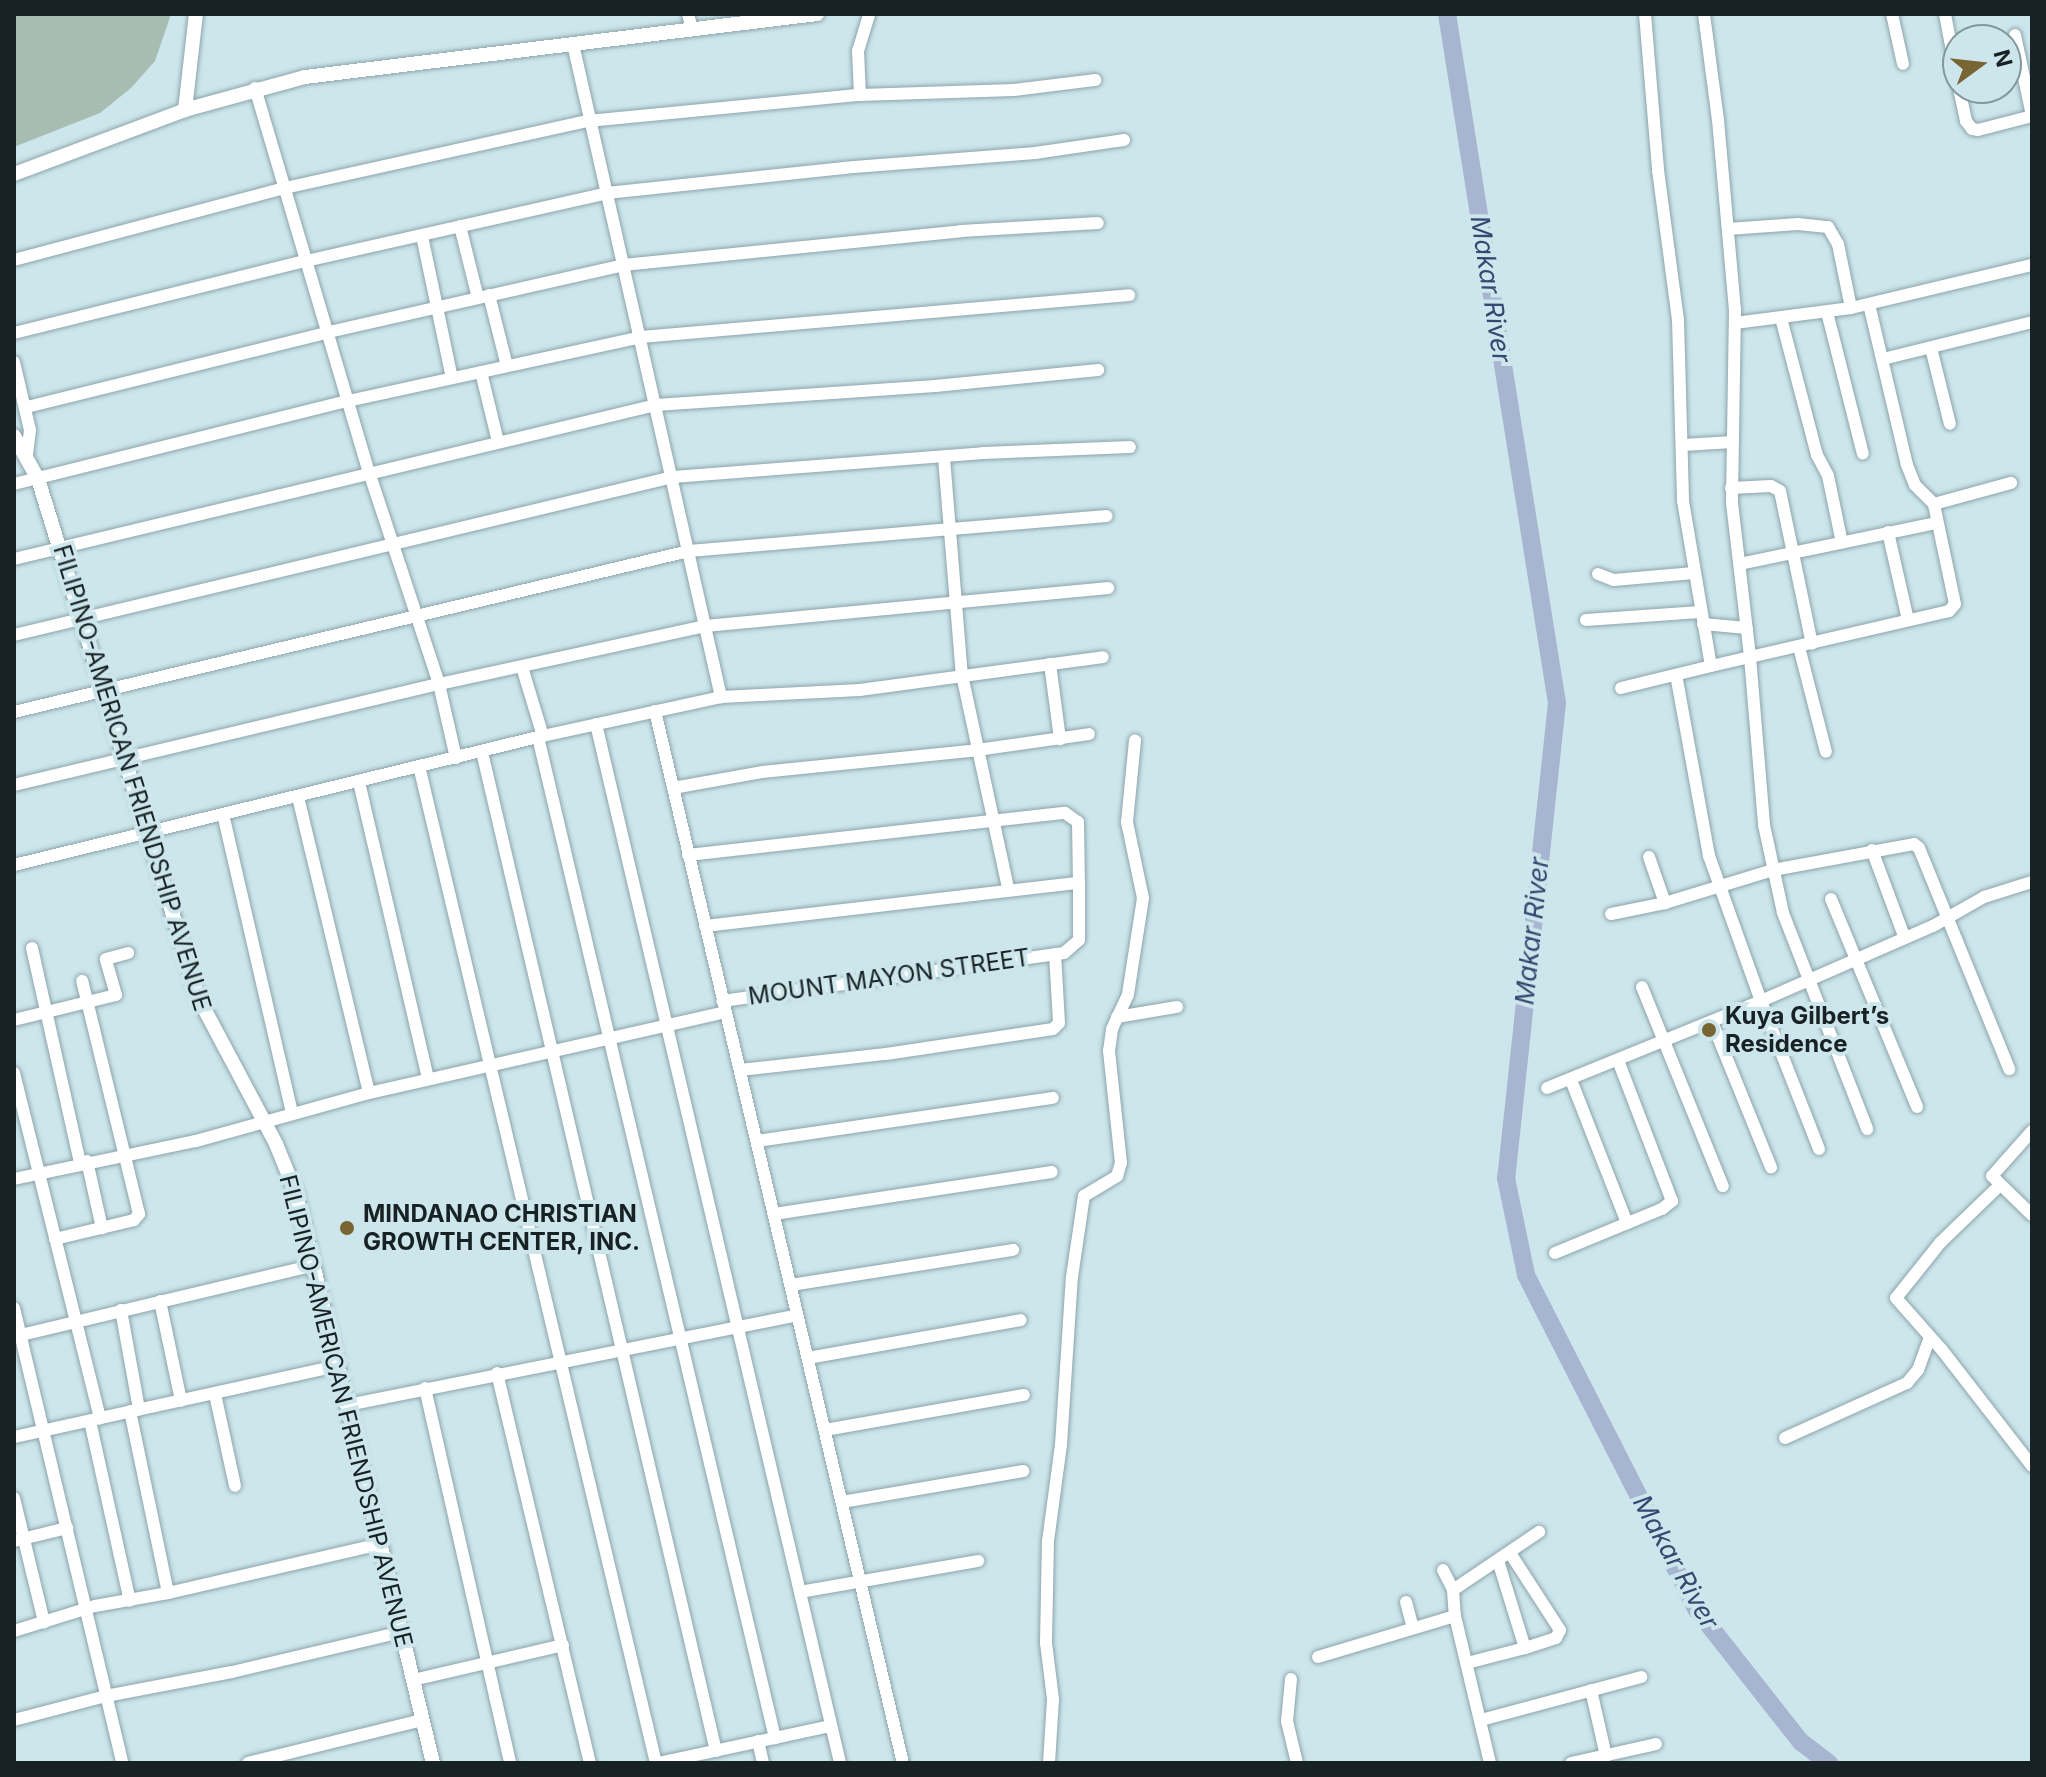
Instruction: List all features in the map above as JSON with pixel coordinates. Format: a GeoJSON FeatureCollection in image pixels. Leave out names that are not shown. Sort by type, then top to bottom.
{"type":"FeatureCollection","features":[{"type":"Feature","properties":{"kind":"main road"},"geometry":{"type":"LineString","coordinates":[[185,110],[196,14]]}},
{"type":"Feature","properties":{"kind":"main road"},"geometry":{"type":"LineString","coordinates":[[14,174],[185,110],[255,88],[305,77],[817,14]]}},
{"type":"Feature","properties":{"kind":"main road","name":"FILIPINO-AMERICAN FRIENDSHIP AVENUE"},"geometry":{"type":"LineString","coordinates":[[14,436],[38,479],[199,999],[264,1122],[296,1193],[433,1763]]}},
{"type":"Feature","properties":{"kind":"street"},"geometry":{"type":"LineString","coordinates":[[688,14],[692,29]]}},
{"type":"Feature","properties":{"kind":"street"},"geometry":{"type":"LineString","coordinates":[[860,95],[858,51],[869,14]]}},
{"type":"Feature","properties":{"kind":"street"},"geometry":{"type":"LineString","coordinates":[[1645,14],[1658,170],[1678,320],[1683,501],[1711,666]]}},
{"type":"Feature","properties":{"kind":"street"},"geometry":{"type":"LineString","coordinates":[[1704,14],[1728,229],[1735,323],[1731,488],[1750,657],[1759,775],[1773,870],[1783,913],[1867,1129]]}},
{"type":"Feature","properties":{"kind":"street"},"geometry":{"type":"LineString","coordinates":[[1892,14],[1903,64]]}},
{"type":"Feature","properties":{"kind":"street"},"geometry":{"type":"LineString","coordinates":[[573,44],[721,697]]}},
{"type":"Feature","properties":{"kind":"street"},"geometry":{"type":"LineString","coordinates":[[1962,104],[1966,121],[1972,129],[2032,116],[2022,68]]}},
{"type":"Feature","properties":{"kind":"street"},"geometry":{"type":"LineString","coordinates":[[14,260],[285,188],[588,121],[860,95],[1014,90],[1095,80]]}},
{"type":"Feature","properties":{"kind":"street"},"geometry":{"type":"LineString","coordinates":[[255,88],[369,472],[439,684],[456,758]]}},
{"type":"Feature","properties":{"kind":"street"},"geometry":{"type":"LineString","coordinates":[[14,333],[306,261],[607,193],[854,167],[1035,153],[1124,140]]}},
{"type":"Feature","properties":{"kind":"street"},"geometry":{"type":"LineString","coordinates":[[27,407],[329,332],[623,265],[961,231],[1098,223]]}},
{"type":"Feature","properties":{"kind":"street"},"geometry":{"type":"LineString","coordinates":[[1728,229],[1798,224],[1828,227],[1838,244],[1851,308]]}},
{"type":"Feature","properties":{"kind":"street"},"geometry":{"type":"LineString","coordinates":[[460,226],[507,366]]}},
{"type":"Feature","properties":{"kind":"street"},"geometry":{"type":"LineString","coordinates":[[422,236],[452,378]]}},
{"type":"Feature","properties":{"kind":"street"},"geometry":{"type":"LineString","coordinates":[[1735,323],[1851,308],[2032,265]]}},
{"type":"Feature","properties":{"kind":"street"},"geometry":{"type":"LineString","coordinates":[[14,484],[348,401],[641,337],[1129,295]]}},
{"type":"Feature","properties":{"kind":"street"},"geometry":{"type":"LineString","coordinates":[[1621,688],[1949,611],[1955,604],[1956,596],[1934,504],[1910,475],[1869,304]]}},
{"type":"Feature","properties":{"kind":"street"},"geometry":{"type":"LineString","coordinates":[[1827,312],[1863,454]]}},
{"type":"Feature","properties":{"kind":"street"},"geometry":{"type":"LineString","coordinates":[[1781,318],[1817,455],[1829,480],[1842,543]]}},
{"type":"Feature","properties":{"kind":"street"},"geometry":{"type":"LineString","coordinates":[[1883,359],[2032,322]]}},
{"type":"Feature","properties":{"kind":"street"},"geometry":{"type":"LineString","coordinates":[[1931,348],[1950,424]]}},
{"type":"Feature","properties":{"kind":"street"},"geometry":{"type":"LineString","coordinates":[[14,362],[27,407],[30,430],[27,456]]}},
{"type":"Feature","properties":{"kind":"street"},"geometry":{"type":"LineString","coordinates":[[14,559],[656,405],[935,386],[1098,370]]}},
{"type":"Feature","properties":{"kind":"street"},"geometry":{"type":"LineString","coordinates":[[481,372],[498,442]]}},
{"type":"Feature","properties":{"kind":"street"},"geometry":{"type":"LineString","coordinates":[[1683,445],[1733,442]]}},
{"type":"Feature","properties":{"kind":"street"},"geometry":{"type":"LineString","coordinates":[[14,635],[673,477],[1130,447]]}},
{"type":"Feature","properties":{"kind":"street"},"geometry":{"type":"LineString","coordinates":[[944,458],[962,675],[1008,888]]}},
{"type":"Feature","properties":{"kind":"street"},"geometry":{"type":"LineString","coordinates":[[1934,504],[2011,483]]}},
{"type":"Feature","properties":{"kind":"street"},"geometry":{"type":"LineString","coordinates":[[1731,488],[1771,486],[1780,491],[1826,752]]}},
{"type":"Feature","properties":{"kind":"street"},"geometry":{"type":"LineString","coordinates":[[14,712],[689,551],[1107,516]]}},
{"type":"Feature","properties":{"kind":"street"},"geometry":{"type":"LineString","coordinates":[[1740,564],[1937,523]]}},
{"type":"Feature","properties":{"kind":"street"},"geometry":{"type":"LineString","coordinates":[[1888,532],[1908,620]]}},
{"type":"Feature","properties":{"kind":"street"},"geometry":{"type":"LineString","coordinates":[[1598,574],[1614,580],[1694,573]]}},
{"type":"Feature","properties":{"kind":"street"},"geometry":{"type":"LineString","coordinates":[[14,785],[439,684],[706,626],[1108,588]]}},
{"type":"Feature","properties":{"kind":"street"},"geometry":{"type":"LineString","coordinates":[[1586,620],[1702,618],[1747,628]]}},
{"type":"Feature","properties":{"kind":"street"},"geometry":{"type":"LineString","coordinates":[[14,865],[541,737],[721,697],[833,693],[1103,657]]}},
{"type":"Feature","properties":{"kind":"street"},"geometry":{"type":"LineString","coordinates":[[1050,664],[1060,739]]}},
{"type":"Feature","properties":{"kind":"street"},"geometry":{"type":"LineString","coordinates":[[522,667],[775,1738]]}},
{"type":"Feature","properties":{"kind":"street"},"geometry":{"type":"LineString","coordinates":[[1676,675],[1716,886],[1819,1149]]}},
{"type":"Feature","properties":{"kind":"street"},"geometry":{"type":"LineString","coordinates":[[655,711],[903,1763]]}},
{"type":"Feature","properties":{"kind":"street"},"geometry":{"type":"LineString","coordinates":[[596,724],[840,1763]]}},
{"type":"Feature","properties":{"kind":"street"},"geometry":{"type":"LineString","coordinates":[[673,788],[762,772],[977,750],[1089,734]]}},
{"type":"Feature","properties":{"kind":"street"},"geometry":{"type":"LineString","coordinates":[[1049,1763],[1053,1699],[1046,1643],[1048,1541],[1061,1445],[1072,1277],[1084,1196],[1117,1176],[1121,1163],[1109,1051],[1117,1017],[1128,994],[1143,898],[1127,822],[1135,740]]}},
{"type":"Feature","properties":{"kind":"street"},"geometry":{"type":"LineString","coordinates":[[482,752],[716,1751]]}},
{"type":"Feature","properties":{"kind":"street"},"geometry":{"type":"LineString","coordinates":[[419,766],[657,1763],[830,1726]]}},
{"type":"Feature","properties":{"kind":"street"},"geometry":{"type":"LineString","coordinates":[[359,782],[428,1079]]}},
{"type":"Feature","properties":{"kind":"street"},"geometry":{"type":"LineString","coordinates":[[298,797],[369,1093]]}},
{"type":"Feature","properties":{"kind":"street"},"geometry":{"type":"LineString","coordinates":[[223,814],[292,1113]]}},
{"type":"Feature","properties":{"kind":"street"},"geometry":{"type":"LineString","coordinates":[[688,855],[1071,814],[1078,822],[1079,940],[1071,950],[1055,954],[1059,1023],[1053,1029],[886,1054],[740,1070]]}},
{"type":"Feature","properties":{"kind":"street"},"geometry":{"type":"LineString","coordinates":[[1611,914],[1665,903],[1773,870],[1872,850],[1916,845],[2009,1069]]}},
{"type":"Feature","properties":{"kind":"street"},"geometry":{"type":"LineString","coordinates":[[1872,850],[1904,936]]}},
{"type":"Feature","properties":{"kind":"street"},"geometry":{"type":"LineString","coordinates":[[1649,857],[1665,903]]}},
{"type":"Feature","properties":{"kind":"street"},"geometry":{"type":"LineString","coordinates":[[1547,1088],[1809,982],[1984,897],[2032,882]]}},
{"type":"Feature","properties":{"kind":"street"},"geometry":{"type":"LineString","coordinates":[[705,926],[1008,888],[1079,883]]}},
{"type":"Feature","properties":{"kind":"street"},"geometry":{"type":"LineString","coordinates":[[1831,899],[1917,1107]]}},
{"type":"Feature","properties":{"kind":"street"},"geometry":{"type":"LineString","coordinates":[[32,948],[102,1228]]}},
{"type":"Feature","properties":{"kind":"street"},"geometry":{"type":"LineString","coordinates":[[14,1020],[116,995],[106,959],[128,953]]}},
{"type":"Feature","properties":{"kind":"street","name":"MOUNT MAYON STREET"},"geometry":{"type":"LineString","coordinates":[[14,1179],[196,1141],[369,1093],[666,1025],[724,1006],[1055,954]]}},
{"type":"Feature","properties":{"kind":"street"},"geometry":{"type":"LineString","coordinates":[[55,1239],[134,1220],[139,1214],[127,1153],[82,981]]}},
{"type":"Feature","properties":{"kind":"street"},"geometry":{"type":"LineString","coordinates":[[1642,987],[1723,1186]]}},
{"type":"Feature","properties":{"kind":"street"},"geometry":{"type":"LineString","coordinates":[[1117,1017],[1177,1007]]}},
{"type":"Feature","properties":{"kind":"street"},"geometry":{"type":"LineString","coordinates":[[1712,1022],[1771,1167]]}},
{"type":"Feature","properties":{"kind":"street"},"geometry":{"type":"LineString","coordinates":[[1555,1253],[1662,1209],[1673,1198],[1618,1060]]}},
{"type":"Feature","properties":{"kind":"street"},"geometry":{"type":"LineString","coordinates":[[14,1073],[77,1321],[130,1601]]}},
{"type":"Feature","properties":{"kind":"street"},"geometry":{"type":"LineString","coordinates":[[1571,1080],[1627,1223]]}},
{"type":"Feature","properties":{"kind":"street"},"geometry":{"type":"LineString","coordinates":[[757,1141],[1053,1098]]}},
{"type":"Feature","properties":{"kind":"street"},"geometry":{"type":"LineString","coordinates":[[2032,1131],[1992,1176],[2032,1215]]}},
{"type":"Feature","properties":{"kind":"street"},"geometry":{"type":"LineString","coordinates":[[774,1214],[1052,1172]]}},
{"type":"Feature","properties":{"kind":"street"},"geometry":{"type":"LineString","coordinates":[[2000,1185],[1940,1243],[1896,1298],[1929,1339],[1942,1350],[2032,1466]]}},
{"type":"Feature","properties":{"kind":"street"},"geometry":{"type":"LineString","coordinates":[[791,1285],[1013,1250]]}},
{"type":"Feature","properties":{"kind":"street"},"geometry":{"type":"LineString","coordinates":[[21,1335],[314,1265]]}},
{"type":"Feature","properties":{"kind":"street"},"geometry":{"type":"LineString","coordinates":[[160,1301],[181,1401]]}},
{"type":"Feature","properties":{"kind":"street"},"geometry":{"type":"LineString","coordinates":[[14,1308],[122,1763]]}},
{"type":"Feature","properties":{"kind":"street"},"geometry":{"type":"LineString","coordinates":[[121,1310],[134,1410],[168,1593]]}},
{"type":"Feature","properties":{"kind":"street"},"geometry":{"type":"LineString","coordinates":[[348,1405],[621,1347],[797,1315]]}},
{"type":"Feature","properties":{"kind":"street"},"geometry":{"type":"LineString","coordinates":[[808,1358],[1021,1320]]}},
{"type":"Feature","properties":{"kind":"street"},"geometry":{"type":"LineString","coordinates":[[1785,1438],[1907,1383],[1918,1370],[1929,1339]]}},
{"type":"Feature","properties":{"kind":"street"},"geometry":{"type":"LineString","coordinates":[[14,1437],[338,1366]]}},
{"type":"Feature","properties":{"kind":"street"},"geometry":{"type":"LineString","coordinates":[[497,1373],[590,1763]]}},
{"type":"Feature","properties":{"kind":"street"},"geometry":{"type":"LineString","coordinates":[[425,1388],[510,1763]]}},
{"type":"Feature","properties":{"kind":"street"},"geometry":{"type":"LineString","coordinates":[[215,1394],[235,1486]]}},
{"type":"Feature","properties":{"kind":"street"},"geometry":{"type":"LineString","coordinates":[[825,1430],[1024,1395]]}},
{"type":"Feature","properties":{"kind":"street"},"geometry":{"type":"LineString","coordinates":[[842,1502],[1023,1471]]}},
{"type":"Feature","properties":{"kind":"street"},"geometry":{"type":"LineString","coordinates":[[14,1498],[19,1540],[44,1622]]}},
{"type":"Feature","properties":{"kind":"street"},"geometry":{"type":"LineString","coordinates":[[19,1540],[67,1528]]}},
{"type":"Feature","properties":{"kind":"street"},"geometry":{"type":"LineString","coordinates":[[1453,1590],[1539,1532]]}},
{"type":"Feature","properties":{"kind":"street"},"geometry":{"type":"LineString","coordinates":[[14,1631],[84,1609],[380,1544]]}},
{"type":"Feature","properties":{"kind":"street"},"geometry":{"type":"LineString","coordinates":[[1467,1663],[1556,1638],[1560,1630],[1510,1553]]}},
{"type":"Feature","properties":{"kind":"street"},"geometry":{"type":"LineString","coordinates":[[800,1592],[978,1561]]}},
{"type":"Feature","properties":{"kind":"street"},"geometry":{"type":"LineString","coordinates":[[1498,1561],[1525,1648]]}},
{"type":"Feature","properties":{"kind":"street"},"geometry":{"type":"LineString","coordinates":[[1443,1570],[1453,1590],[1455,1616],[1490,1763]]}},
{"type":"Feature","properties":{"kind":"street"},"geometry":{"type":"LineString","coordinates":[[1406,1602],[1413,1628]]}},
{"type":"Feature","properties":{"kind":"street"},"geometry":{"type":"LineString","coordinates":[[1318,1657],[1455,1616]]}},
{"type":"Feature","properties":{"kind":"street"},"geometry":{"type":"LineString","coordinates":[[14,1720],[106,1696],[232,1672],[401,1632]]}},
{"type":"Feature","properties":{"kind":"street"},"geometry":{"type":"LineString","coordinates":[[413,1680],[563,1645]]}},
{"type":"Feature","properties":{"kind":"street"},"geometry":{"type":"LineString","coordinates":[[1481,1720],[1641,1677]]}},
{"type":"Feature","properties":{"kind":"street"},"geometry":{"type":"LineString","coordinates":[[1291,1679],[1287,1721],[1297,1763]]}},
{"type":"Feature","properties":{"kind":"street"},"geometry":{"type":"LineString","coordinates":[[1591,1690],[1606,1756]]}},
{"type":"Feature","properties":{"kind":"street"},"geometry":{"type":"LineString","coordinates":[[248,1763],[422,1720]]}},
{"type":"Feature","properties":{"kind":"street"},"geometry":{"type":"LineString","coordinates":[[758,1741],[763,1763]]}},
{"type":"Feature","properties":{"kind":"street"},"geometry":{"type":"LineString","coordinates":[[1571,1763],[1656,1744]]}},
{"type":"Feature","properties":{"kind":"green space"},"geometry":{"type":"Polygon","coordinates":[[[14,14],[171,14],[155,61],[131,88],[100,113],[14,147],[14,14]]]}},
{"type":"Feature","properties":{"kind":"waterway","name":"Makar River"},"geometry":{"type":"LineString","coordinates":[[1447,14],[1557,703],[1506,1178],[1526,1275],[1697,1610],[1801,1742],[1829,1763]]}},
{"type":"Feature","properties":{"kind":"place","name":"Kuya Gilbert’s Residence"},"geometry":{"type":"Point","coordinates":[1709,1030]}},
{"type":"Feature","properties":{"kind":"place","name":"MINDANAO CHRISTIAN GROWTH CENTER, INC."},"geometry":{"type":"Point","coordinates":[347,1228]}}]}
